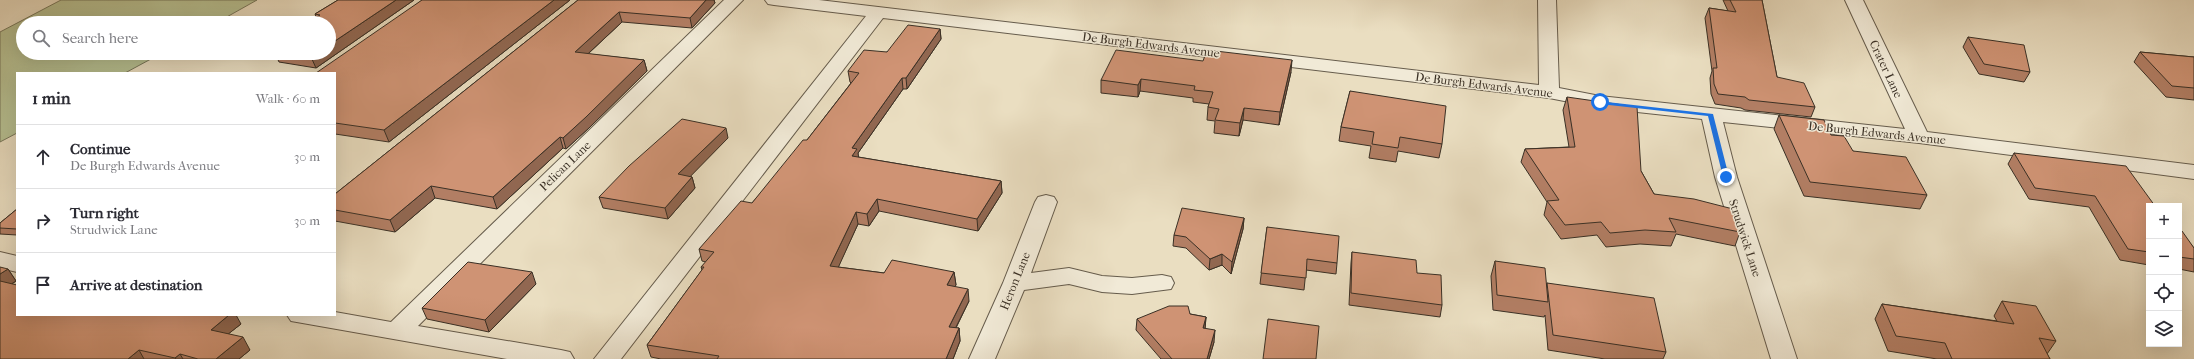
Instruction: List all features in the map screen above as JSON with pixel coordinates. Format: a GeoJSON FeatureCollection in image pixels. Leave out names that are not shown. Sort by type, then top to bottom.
{"type":"FeatureCollection","features":[{"type":"Feature","properties":{"kind":"street","name":"Pelican Lane"},"geometry":{"type":"LineString","coordinates":[[396,332],[734,0]]}},
{"type":"Feature","properties":{"kind":"street","name":"De Burgh Edwards Avenue"},"geometry":{"type":"LineString","coordinates":[[774,0],[853,5],[878,13],[1549,92],[1600,102],[1919,137],[2194,172]]}},
{"type":"Feature","properties":{"kind":"street"},"geometry":{"type":"LineString","coordinates":[[1547,0],[1549,92]]}},
{"type":"Feature","properties":{"kind":"street","name":"Crater Lane"},"geometry":{"type":"LineString","coordinates":[[1854,0],[1919,137]]}},
{"type":"Feature","properties":{"kind":"street"},"geometry":{"type":"LineString","coordinates":[[607,359],[878,13]]}},
{"type":"Feature","properties":{"kind":"street","name":"Strudwick Lane"},"geometry":{"type":"LineString","coordinates":[[1711,115],[1726,177],[1784,359]]}},
{"type":"Feature","properties":{"kind":"street","name":"Heron Lane"},"geometry":{"type":"LineString","coordinates":[[982,359],[1015,283],[1046,202]]}},
{"type":"Feature","properties":{"kind":"street"},"geometry":{"type":"LineString","coordinates":[[0,260],[16,264]]}},
{"type":"Feature","properties":{"kind":"street"},"geometry":{"type":"LineString","coordinates":[[1015,283],[1069,276],[1102,284],[1132,286],[1162,283]]}},
{"type":"Feature","properties":{"kind":"street"},"geometry":{"type":"LineString","coordinates":[[306,316],[561,359]]}},
{"type":"Feature","properties":{"kind":"green space"},"geometry":{"type":"Polygon","coordinates":[[[61,0],[257,0],[228,16],[30,16],[61,0]]]}},
{"type":"Feature","properties":{"kind":"green space"},"geometry":{"type":"Polygon","coordinates":[[[16,24],[16,60],[149,60],[127,72],[16,72],[16,134],[0,142],[0,32],[16,24]]]}},
{"type":"Feature","properties":{"kind":"building"},"geometry":{"type":"Polygon","coordinates":[[[338,0],[396,0],[336,40],[336,16],[318,16],[320,15],[315,14],[338,0]]]}},
{"type":"Feature","properties":{"kind":"building"},"geometry":{"type":"Polygon","coordinates":[[[422,0],[554,0],[384,130],[336,123],[336,72],[317,72],[422,0]]]}},
{"type":"Feature","properties":{"kind":"building"},"geometry":{"type":"Polygon","coordinates":[[[578,0],[706,0],[690,18],[619,12],[575,52],[644,60],[563,138],[560,137],[493,197],[431,186],[390,220],[336,210],[336,193],[578,0]]]}},
{"type":"Feature","properties":{"kind":"building"},"geometry":{"type":"Polygon","coordinates":[[[1730,0],[1762,0],[1777,77],[1804,83],[1815,107],[1749,100],[1745,97],[1718,94],[1714,84],[1713,68],[1717,68],[1709,8],[1736,12],[1730,0]]]}},
{"type":"Feature","properties":{"kind":"building"},"geometry":{"type":"Polygon","coordinates":[[[908,25],[940,29],[906,78],[902,78],[852,148],[857,149],[852,156],[1001,181],[977,219],[877,199],[867,214],[856,212],[830,266],[884,273],[892,260],[954,272],[947,285],[968,289],[949,327],[959,328],[946,359],[717,359],[719,356],[647,345],[704,267],[701,267],[714,252],[699,249],[741,201],[752,203],[803,140],[807,140],[859,73],[848,71],[864,50],[887,52],[908,25]]]}},
{"type":"Feature","properties":{"kind":"building"},"geometry":{"type":"Polygon","coordinates":[[[1968,37],[2024,45],[2030,72],[1984,64],[1968,37]]]}},
{"type":"Feature","properties":{"kind":"building"},"geometry":{"type":"Polygon","coordinates":[[[1116,50],[1203,61],[1207,50],[1292,60],[1280,112],[1244,108],[1240,123],[1215,120],[1219,109],[1208,107],[1213,92],[1194,90],[1195,86],[1141,79],[1138,85],[1101,80],[1116,50]]]}},
{"type":"Feature","properties":{"kind":"building"},"geometry":{"type":"Polygon","coordinates":[[[2140,52],[2194,57],[2194,88],[2172,86],[2140,52]]]}},
{"type":"Feature","properties":{"kind":"building"},"geometry":{"type":"Polygon","coordinates":[[[1350,91],[1446,106],[1442,144],[1400,137],[1398,148],[1372,144],[1374,132],[1341,127],[1350,91]]]}},
{"type":"Feature","properties":{"kind":"building"},"geometry":{"type":"Polygon","coordinates":[[[1567,97],[1637,107],[1641,171],[1654,194],[1694,199],[1733,209],[1740,232],[1669,218],[1676,232],[1645,230],[1610,233],[1601,222],[1565,225],[1547,201],[1559,200],[1525,149],[1575,147],[1567,97]]]}},
{"type":"Feature","properties":{"kind":"building"},"geometry":{"type":"Polygon","coordinates":[[[1779,115],[1824,120],[1831,135],[1844,136],[1853,151],[1906,157],[1927,195],[1810,182],[1779,115]]]}},
{"type":"Feature","properties":{"kind":"building"},"geometry":{"type":"Polygon","coordinates":[[[682,119],[726,128],[678,174],[692,177],[665,208],[599,197],[629,166],[682,119]]]}},
{"type":"Feature","properties":{"kind":"building"},"geometry":{"type":"Polygon","coordinates":[[[2014,153],[2126,166],[2153,203],[2146,203],[2146,252],[2128,249],[2095,196],[2035,188],[2014,153]]]}},
{"type":"Feature","properties":{"kind":"building"},"geometry":{"type":"Polygon","coordinates":[[[1182,208],[1244,218],[1232,262],[1222,254],[1210,259],[1186,237],[1174,235],[1182,208]]]}},
{"type":"Feature","properties":{"kind":"building"},"geometry":{"type":"Polygon","coordinates":[[[16,210],[16,229],[0,228],[0,223],[16,210]]]}},
{"type":"Feature","properties":{"kind":"building"},"geometry":{"type":"Polygon","coordinates":[[[1267,227],[1339,236],[1337,263],[1307,259],[1306,278],[1261,273],[1267,227]]]}},
{"type":"Feature","properties":{"kind":"building"},"geometry":{"type":"Polygon","coordinates":[[[2182,231],[2194,248],[2194,259],[2182,257],[2182,231]]]}},
{"type":"Feature","properties":{"kind":"building"},"geometry":{"type":"Polygon","coordinates":[[[1352,252],[1416,260],[1417,273],[1441,275],[1442,305],[1351,293],[1352,252]]]}},
{"type":"Feature","properties":{"kind":"building"},"geometry":{"type":"Polygon","coordinates":[[[1495,261],[1545,268],[1548,302],[1497,295],[1495,261]]]}},
{"type":"Feature","properties":{"kind":"building"},"geometry":{"type":"Polygon","coordinates":[[[468,262],[532,272],[485,320],[422,308],[468,262]]]}},
{"type":"Feature","properties":{"kind":"building"},"geometry":{"type":"Polygon","coordinates":[[[0,267],[8,269],[0,274],[0,267]]]}},
{"type":"Feature","properties":{"kind":"building"},"geometry":{"type":"Polygon","coordinates":[[[0,281],[16,285],[16,316],[228,316],[211,330],[243,337],[216,359],[198,359],[180,354],[175,358],[139,350],[128,359],[0,359],[0,281]]]}},
{"type":"Feature","properties":{"kind":"building"},"geometry":{"type":"Polygon","coordinates":[[[1547,283],[1654,298],[1666,352],[1553,335],[1547,283]]]}},
{"type":"Feature","properties":{"kind":"building"},"geometry":{"type":"Polygon","coordinates":[[[2002,301],[2036,306],[2056,341],[2039,338],[2050,359],[1952,359],[1945,343],[1896,336],[1882,304],[2014,324],[2002,301]]]}},
{"type":"Feature","properties":{"kind":"building"},"geometry":{"type":"Polygon","coordinates":[[[1169,306],[1188,306],[1190,314],[1206,317],[1203,328],[1215,330],[1207,359],[1172,359],[1137,319],[1169,306]]]}},
{"type":"Feature","properties":{"kind":"building"},"geometry":{"type":"Polygon","coordinates":[[[1268,319],[1319,326],[1316,359],[1263,359],[1268,319]]]}},
{"type":"Feature","properties":{"kind":"route"},"geometry":{"type":"LineString","coordinates":[[1600,102],[1711,115],[1726,177]]}}]}
